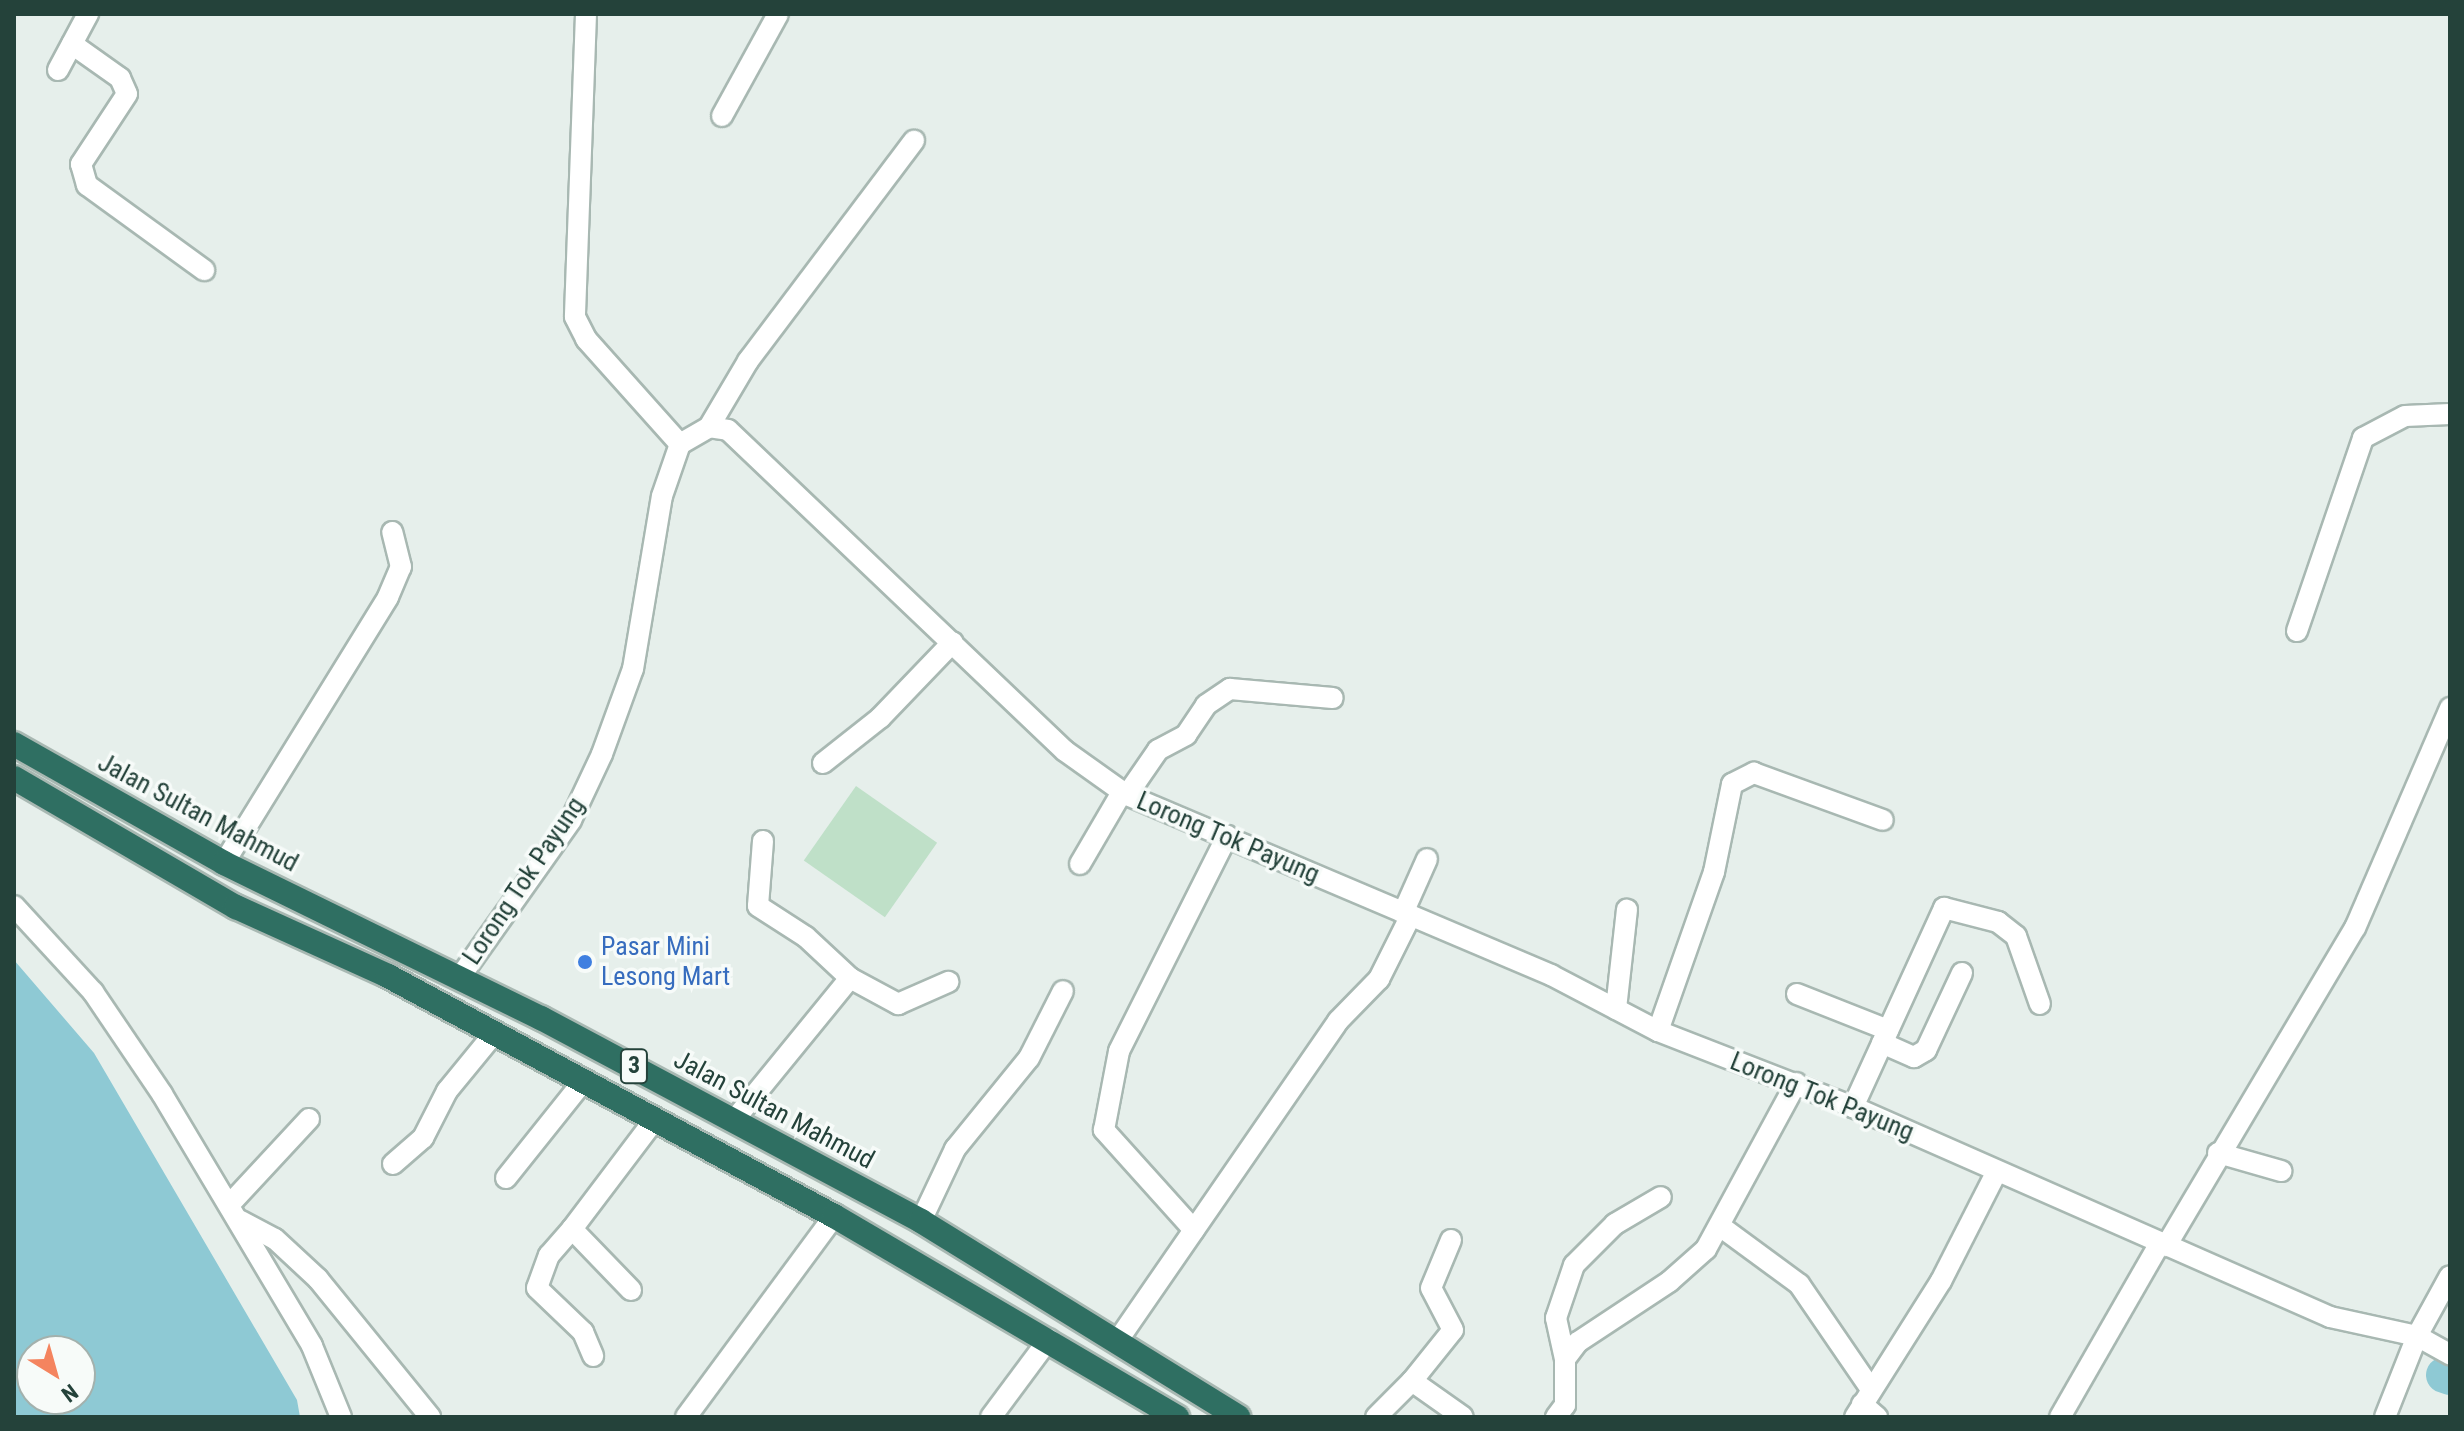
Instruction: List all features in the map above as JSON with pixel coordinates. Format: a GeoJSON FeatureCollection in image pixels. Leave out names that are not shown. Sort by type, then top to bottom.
{"type":"FeatureCollection","features":[{"type":"Feature","properties":{"kind":"highway","name":"Jalan Sultan Mahmud"},"geometry":{"type":"LineString","coordinates":[[14,744],[224,863],[541,1018],[921,1221],[1238,1417]]}},
{"type":"Feature","properties":{"kind":"highway","name":"3"},"geometry":{"type":"LineString","coordinates":[[14,778],[236,907],[388,976],[520,1052],[834,1216],[1049,1339],[1177,1417]]}},
{"type":"Feature","properties":{"kind":"highway"},"geometry":{"type":"LineString","coordinates":[[520,1052],[541,1018]]}},
{"type":"Feature","properties":{"kind":"street"},"geometry":{"type":"LineString","coordinates":[[58,70],[88,14]]}},
{"type":"Feature","properties":{"kind":"street"},"geometry":{"type":"LineString","coordinates":[[586,14],[575,317],[586,339],[680,444],[709,427],[748,361],[914,141]]}},
{"type":"Feature","properties":{"kind":"street"},"geometry":{"type":"LineString","coordinates":[[722,116],[778,14]]}},
{"type":"Feature","properties":{"kind":"street"},"geometry":{"type":"LineString","coordinates":[[72,44],[120,78],[127,94],[81,164],[87,185],[204,270]]}},
{"type":"Feature","properties":{"kind":"street"},"geometry":{"type":"LineString","coordinates":[[2297,631],[2363,438],[2405,416],[2450,414]]}},
{"type":"Feature","properties":{"kind":"street","name":"Lorong Tok Payung"},"geometry":{"type":"LineString","coordinates":[[709,427],[744,440],[1065,751],[1124,794],[1406,915],[1616,1009],[1658,1031],[1853,1107],[2330,1317],[2417,1336],[2450,1354]]}},
{"type":"Feature","properties":{"kind":"street","name":"Lorong Tok Payung"},"geometry":{"type":"LineString","coordinates":[[460,977],[571,820],[602,754],[633,669],[662,496],[680,444]]}},
{"type":"Feature","properties":{"kind":"street"},"geometry":{"type":"LineString","coordinates":[[224,863],[388,597],[401,567],[392,532]]}},
{"type":"Feature","properties":{"kind":"street"},"geometry":{"type":"LineString","coordinates":[[823,763],[880,718],[953,642]]}},
{"type":"Feature","properties":{"kind":"street"},"geometry":{"type":"LineString","coordinates":[[1080,864],[1124,794],[1158,750],[1186,735],[1206,705],[1230,689],[1333,698]]}},
{"type":"Feature","properties":{"kind":"street"},"geometry":{"type":"LineString","coordinates":[[2060,1417],[2355,928],[2450,708]]}},
{"type":"Feature","properties":{"kind":"street"},"geometry":{"type":"LineString","coordinates":[[1658,1031],[1714,872],[1732,784],[1754,773],[1883,820]]}},
{"type":"Feature","properties":{"kind":"street"},"geometry":{"type":"LineString","coordinates":[[1194,1230],[1104,1130],[1119,1051],[1227,836]]}},
{"type":"Feature","properties":{"kind":"street"},"geometry":{"type":"LineString","coordinates":[[763,841],[758,906],[806,937],[850,978],[898,1004],[948,982]]}},
{"type":"Feature","properties":{"kind":"street"},"geometry":{"type":"LineString","coordinates":[[1116,1343],[1338,1021],[1379,979],[1427,859]]}},
{"type":"Feature","properties":{"kind":"street"},"geometry":{"type":"LineString","coordinates":[[14,906],[93,992],[236,1212],[312,1346],[341,1417]]}},
{"type":"Feature","properties":{"kind":"street"},"geometry":{"type":"LineString","coordinates":[[1853,1107],[1929,933],[1944,908],[1952,907],[1998,922],[2016,936],[2040,1004]]}},
{"type":"Feature","properties":{"kind":"street"},"geometry":{"type":"LineString","coordinates":[[1616,1009],[1627,910]]}},
{"type":"Feature","properties":{"kind":"street"},"geometry":{"type":"LineString","coordinates":[[1797,994],[1885,1036],[1914,1057],[1926,1050],[1962,973]]}},
{"type":"Feature","properties":{"kind":"street"},"geometry":{"type":"LineString","coordinates":[[735,1119],[850,978]]}},
{"type":"Feature","properties":{"kind":"street"},"geometry":{"type":"LineString","coordinates":[[921,1221],[961,1141],[1029,1058],[1063,991]]}},
{"type":"Feature","properties":{"kind":"street"},"geometry":{"type":"LineString","coordinates":[[393,1164],[423,1138],[447,1091],[492,1036]]}},
{"type":"Feature","properties":{"kind":"street"},"geometry":{"type":"LineString","coordinates":[[1565,1359],[1578,1342],[1670,1281],[1720,1226],[1796,1083]]}},
{"type":"Feature","properties":{"kind":"street"},"geometry":{"type":"LineString","coordinates":[[506,1178],[581,1084]]}},
{"type":"Feature","properties":{"kind":"street"},"geometry":{"type":"LineString","coordinates":[[236,1212],[309,1119]]}},
{"type":"Feature","properties":{"kind":"street"},"geometry":{"type":"LineString","coordinates":[[593,1356],[583,1332],[537,1288],[549,1255],[653,1122]]}},
{"type":"Feature","properties":{"kind":"street"},"geometry":{"type":"LineString","coordinates":[[2218,1153],[2281,1171]]}},
{"type":"Feature","properties":{"kind":"street"},"geometry":{"type":"LineString","coordinates":[[1866,1407],[1941,1281],[1997,1171]]}},
{"type":"Feature","properties":{"kind":"street"},"geometry":{"type":"LineString","coordinates":[[1556,1417],[1565,1405],[1565,1359],[1556,1318],[1574,1265],[1615,1224],[1661,1197]]}},
{"type":"Feature","properties":{"kind":"street"},"geometry":{"type":"LineString","coordinates":[[236,1212],[275,1239],[318,1279],[430,1417]]}},
{"type":"Feature","properties":{"kind":"street"},"geometry":{"type":"LineString","coordinates":[[686,1417],[834,1216]]}},
{"type":"Feature","properties":{"kind":"street"},"geometry":{"type":"LineString","coordinates":[[1720,1226],[1799,1284],[1866,1407]]}},
{"type":"Feature","properties":{"kind":"street"},"geometry":{"type":"LineString","coordinates":[[572,1229],[631,1290]]}},
{"type":"Feature","properties":{"kind":"street"},"geometry":{"type":"LineString","coordinates":[[1376,1417],[1412,1381],[1453,1330],[1431,1288],[1451,1240]]}},
{"type":"Feature","properties":{"kind":"street"},"geometry":{"type":"LineString","coordinates":[[2408,1417],[2387,1412],[2417,1336],[2450,1276]]}},
{"type":"Feature","properties":{"kind":"street"},"geometry":{"type":"LineString","coordinates":[[991,1417],[1049,1339]]}},
{"type":"Feature","properties":{"kind":"street"},"geometry":{"type":"LineString","coordinates":[[1412,1381],[1463,1417]]}},
{"type":"Feature","properties":{"kind":"green space"},"geometry":{"type":"Polygon","coordinates":[[[856,786],[937,843],[885,917],[804,861],[856,786]]]}},
{"type":"Feature","properties":{"kind":"water"},"geometry":{"type":"Polygon","coordinates":[[[14,960],[94,1053],[297,1400],[300,1417],[14,1417],[14,960]]]}},
{"type":"Feature","properties":{"kind":"waterway"},"geometry":{"type":"LineString","coordinates":[[2444,1375],[2450,1377]]}},
{"type":"Feature","properties":{"kind":"place","name":"Pasar Mini Lesong Mart"},"geometry":{"type":"Point","coordinates":[585,962]}}]}
